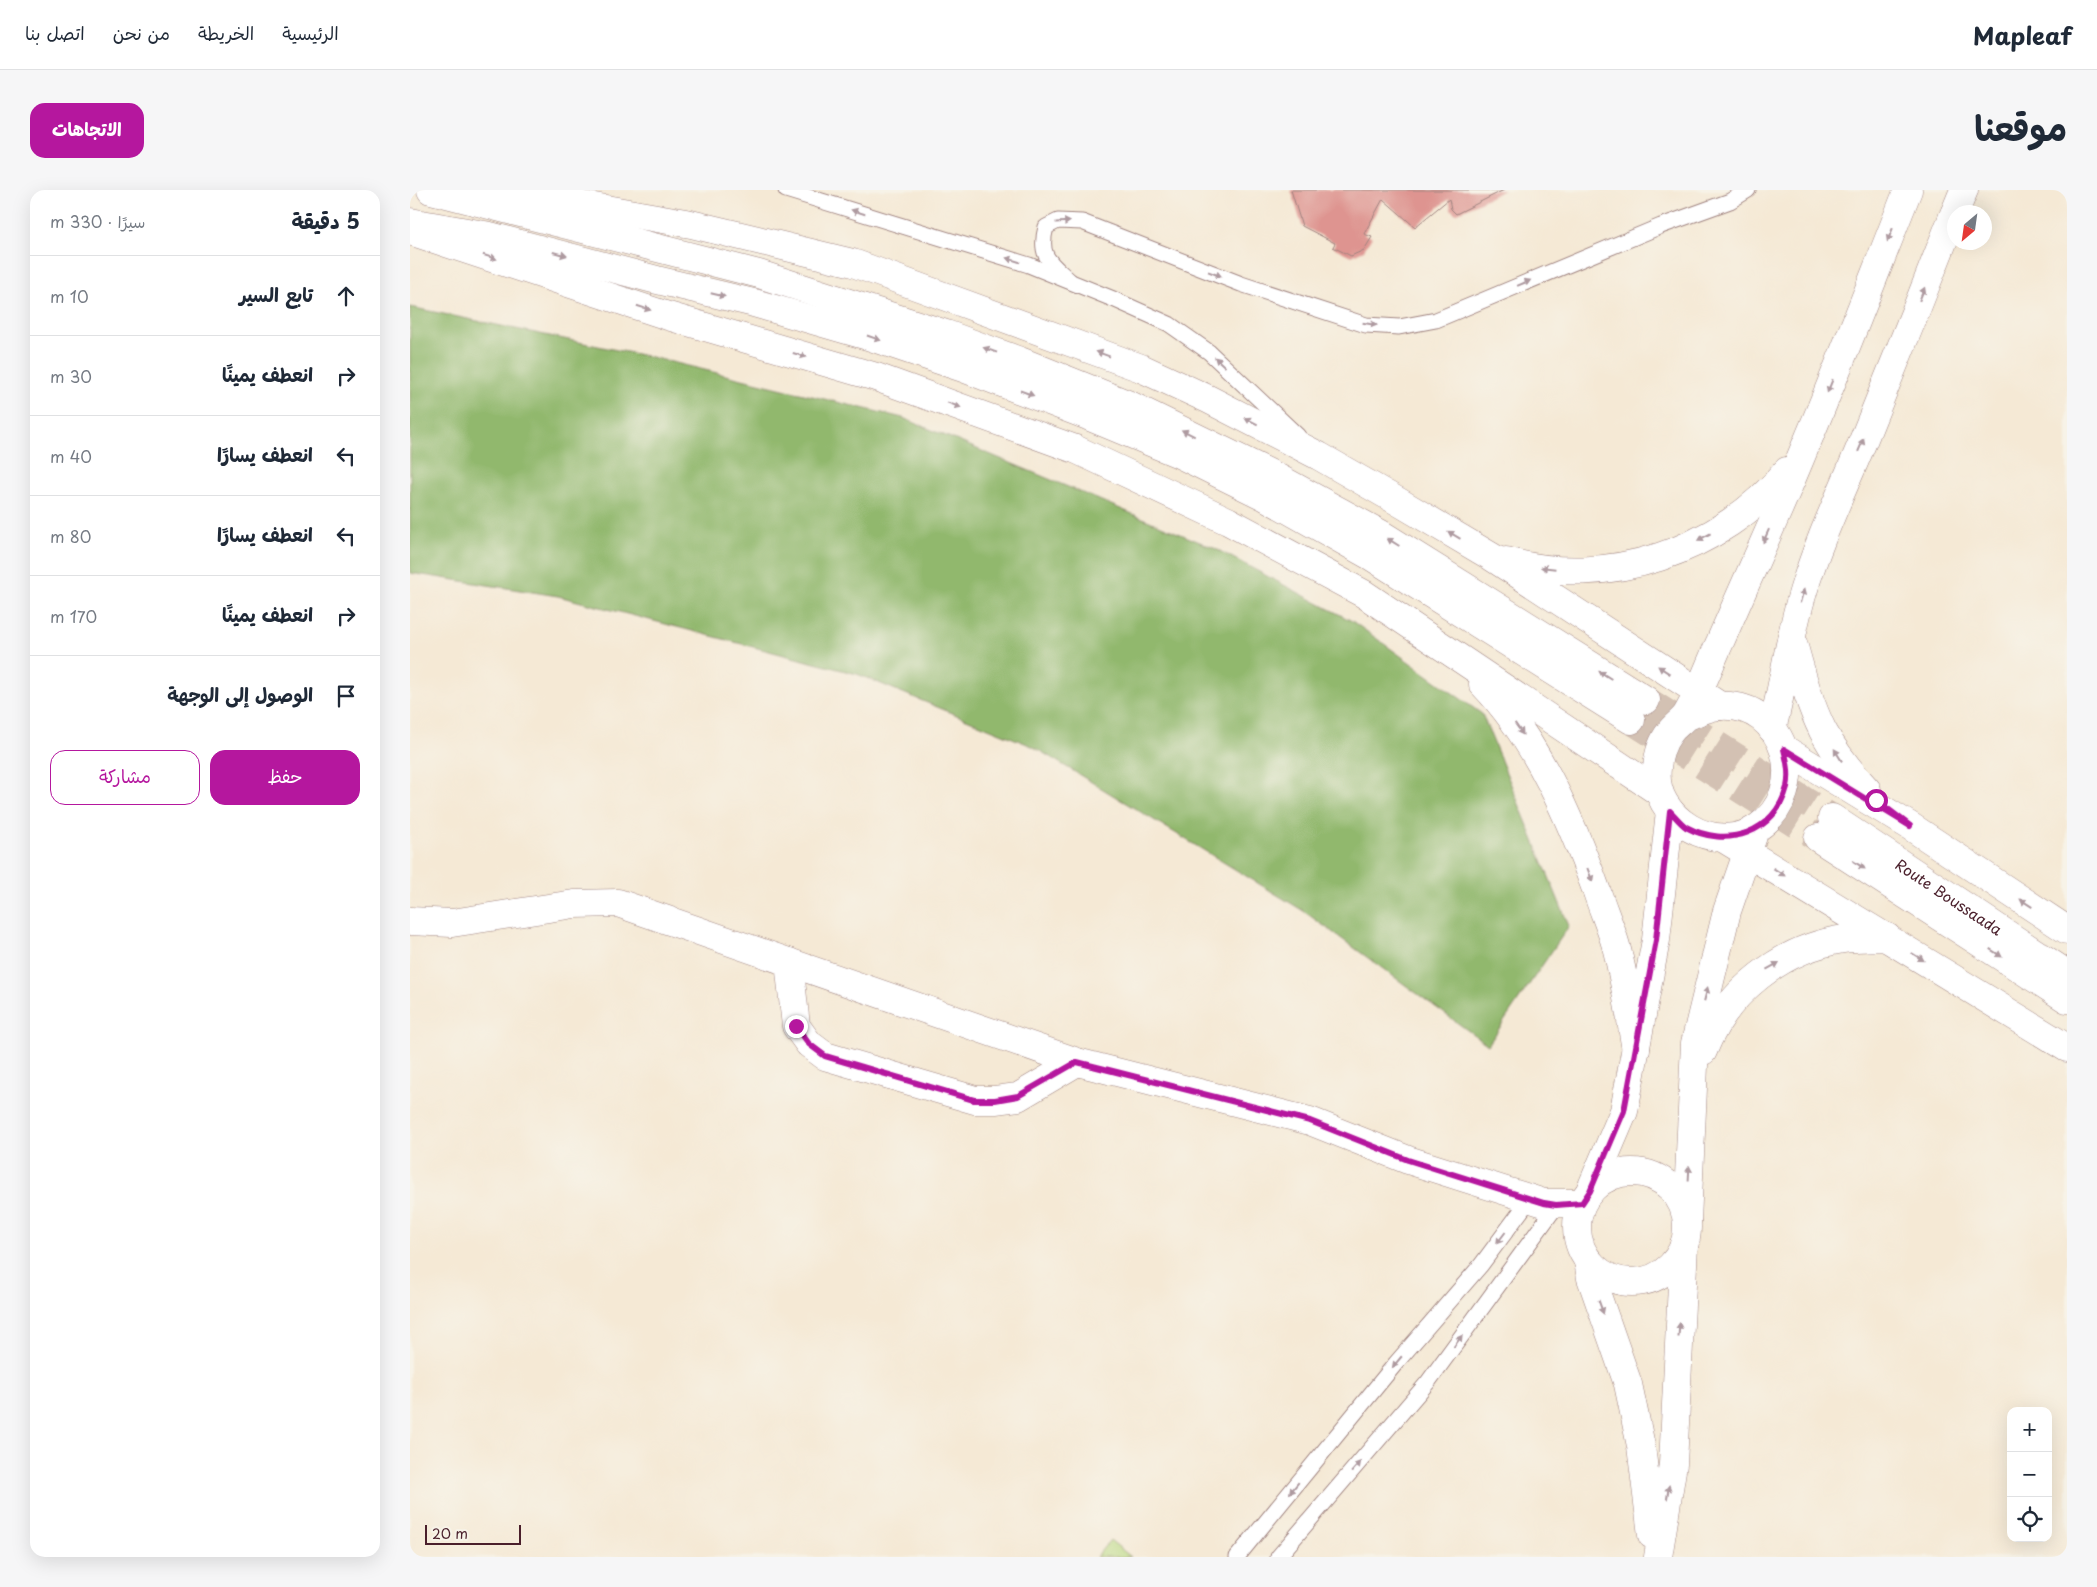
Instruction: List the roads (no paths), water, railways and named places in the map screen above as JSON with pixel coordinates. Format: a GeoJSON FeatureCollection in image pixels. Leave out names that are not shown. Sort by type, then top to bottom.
{"type":"FeatureCollection","features":[{"type":"Feature","properties":{"kind":"main road"},"geometry":{"type":"LineString","coordinates":[[410,222],[490,236],[811,319],[963,368],[1088,416],[1177,453],[1266,497],[1639,710],[1381,534],[1271,474],[1114,399],[1020,360],[946,334],[759,274],[430,190]]}},
{"type":"Feature","properties":{"kind":"main road"},"geometry":{"type":"LineString","coordinates":[[497,190],[691,224],[853,263],[1141,368],[1208,399],[1319,456],[1492,557],[1709,699],[1749,712],[1778,739],[2067,930]]}},
{"type":"Feature","properties":{"kind":"main road"},"geometry":{"type":"LineString","coordinates":[[1656,1557],[1641,1446],[1628,1384],[1591,1278],[1588,1261],[1580,1246],[1577,1231],[1576,1199],[1624,1111],[1636,1050],[1656,940],[1664,802],[1656,771],[1660,750],[1670,731],[1686,717],[1702,709],[1709,699],[1805,448],[1908,190]]}},
{"type":"Feature","properties":{"kind":"main road"},"geometry":{"type":"LineString","coordinates":[[1958,205],[1964,190]]}},
{"type":"Feature","properties":{"kind":"main road"},"geometry":{"type":"LineString","coordinates":[[410,231],[668,316],[876,377],[1075,449],[1228,521],[1355,590],[1452,653],[1664,802],[1684,826],[1703,834],[1723,838],[1740,835],[1751,840],[1887,937],[2067,1048]]}},
{"type":"Feature","properties":{"kind":"main road"},"geometry":{"type":"LineString","coordinates":[[1656,1557],[1672,1464],[1696,1043],[1706,995],[1727,911],[1751,840],[1781,803],[1787,785],[1788,767],[1778,739],[1791,636],[1803,591],[1822,536],[1947,232]]}},
{"type":"Feature","properties":{"kind":"main road"},"geometry":{"type":"LineString","coordinates":[[1492,557],[1519,565],[1573,570],[1628,566],[1680,550],[1728,525],[1770,491],[1805,448]]}},
{"type":"Feature","properties":{"kind":"main road"},"geometry":{"type":"LineString","coordinates":[[1791,636],[1807,689],[1823,730],[1846,767],[1876,800],[1910,826]]}},
{"type":"Feature","properties":{"kind":"main road"},"geometry":{"type":"LineString","coordinates":[[1452,653],[1493,694],[1522,734],[1559,798],[1616,945],[1636,1050]]}},
{"type":"Feature","properties":{"kind":"main road","name":"Route Boussaada"},"geometry":{"type":"LineString","coordinates":[[2067,974],[1825,828],[2067,999]]}},
{"type":"Feature","properties":{"kind":"main road"},"geometry":{"type":"LineString","coordinates":[[410,921],[452,923],[574,904],[618,903],[1077,1062],[1310,1121],[1408,1160],[1530,1199],[1576,1199],[1612,1176],[1621,1173],[1640,1172],[1657,1178],[1671,1189],[1682,1204],[1686,1233],[1677,1260],[1665,1272],[1649,1279],[1633,1282],[1616,1280],[1600,1272],[1588,1261]]}},
{"type":"Feature","properties":{"kind":"main road"},"geometry":{"type":"LineString","coordinates":[[1694,1073],[1710,1033],[1724,1012],[1734,998],[1766,970],[1803,950],[1844,939],[1887,937]]}},
{"type":"Feature","properties":{"kind":"main road"},"geometry":{"type":"LineString","coordinates":[[789,962],[796,1026],[809,1044],[825,1056],[974,1100],[995,1100],[1018,1096],[1077,1062]]}},
{"type":"Feature","properties":{"kind":"lane"},"geometry":{"type":"LineString","coordinates":[[786,190],[1029,265],[1169,324],[1201,346],[1319,456]]}},
{"type":"Feature","properties":{"kind":"lane"},"geometry":{"type":"LineString","coordinates":[[1070,282],[1047,260],[1042,242],[1046,227],[1058,221],[1082,222],[1241,284],[1366,325],[1398,327],[1436,320],[1661,226],[1730,201],[1748,190]]}},
{"type":"Feature","properties":{"kind":"lane"},"geometry":{"type":"LineString","coordinates":[[1237,1557],[1396,1363],[1481,1265],[1530,1199]]}},
{"type":"Feature","properties":{"kind":"lane"},"geometry":{"type":"LineString","coordinates":[[1278,1557],[1428,1382],[1576,1199]]}},
{"type":"Feature","properties":{"kind":"tunnel"},"geometry":{"type":"LineString","coordinates":[[1646,700],[1832,818]]}},
{"type":"Feature","properties":{"kind":"tunnel"},"geometry":{"type":"LineString","coordinates":[[1631,720],[1818,838]]}}]}
